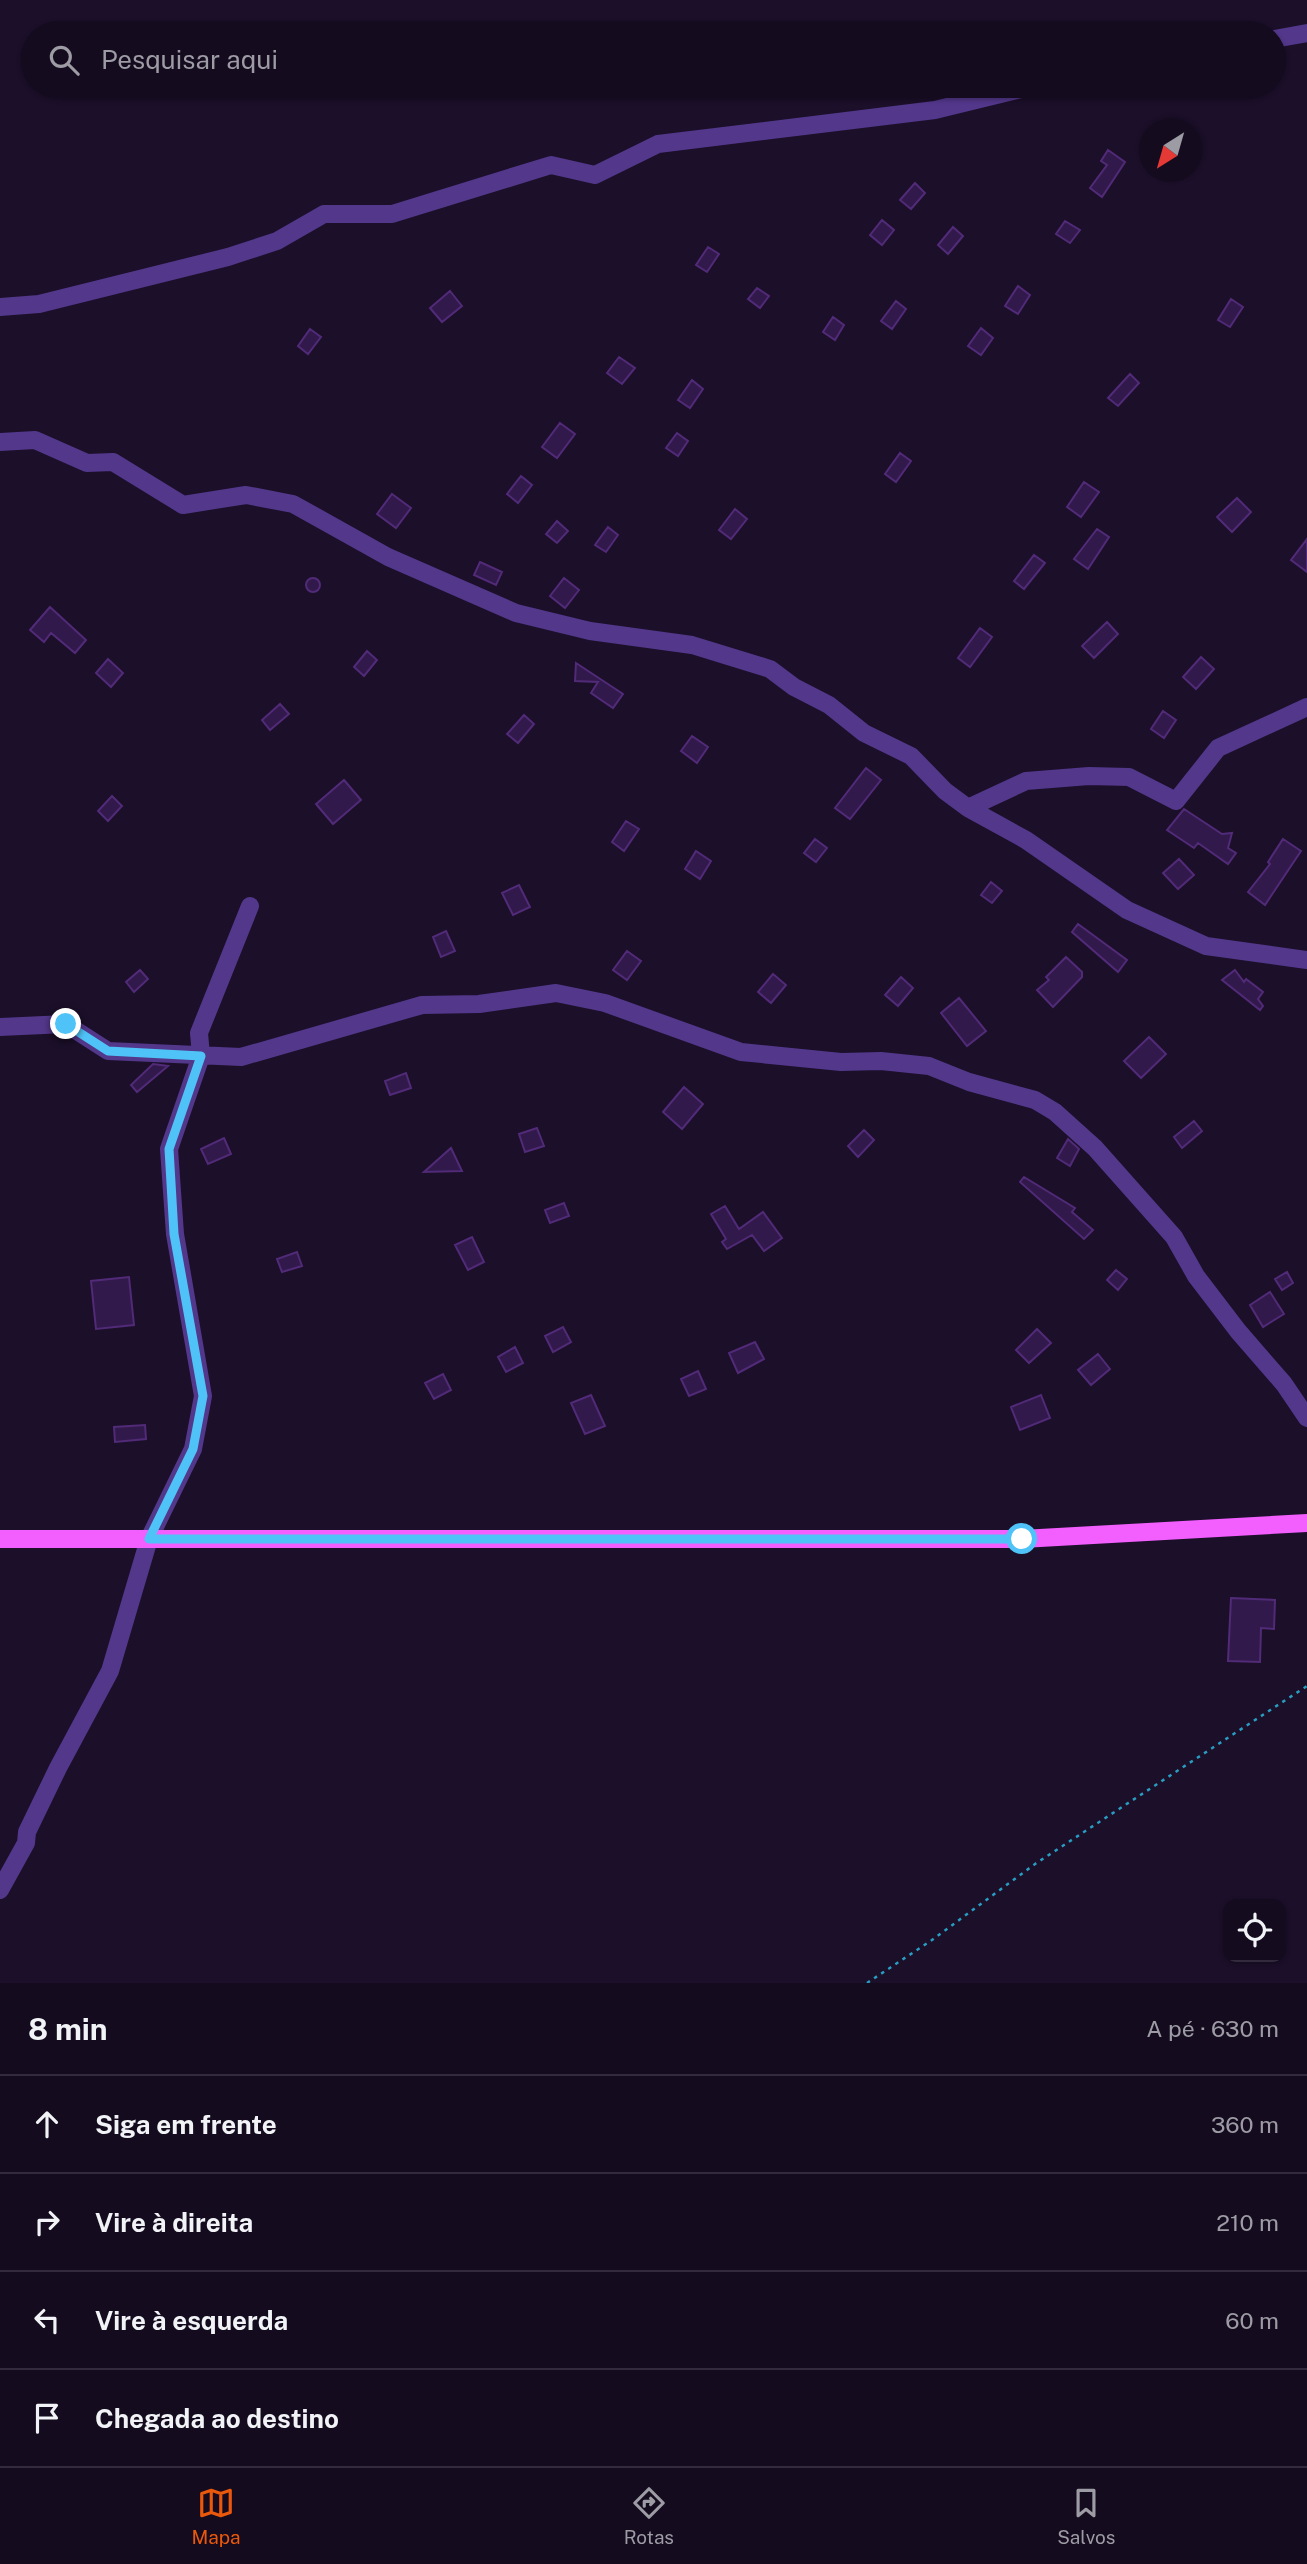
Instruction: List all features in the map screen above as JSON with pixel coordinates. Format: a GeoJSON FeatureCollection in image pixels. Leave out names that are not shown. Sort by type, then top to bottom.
{"type":"FeatureCollection","features":[{"type":"Feature","properties":{"kind":"main road"},"geometry":{"type":"LineString","coordinates":[[0,1539],[1022,1539],[1307,1523]]}},
{"type":"Feature","properties":{"kind":"street"},"geometry":{"type":"LineString","coordinates":[[1286,37],[1307,33]]}},
{"type":"Feature","properties":{"kind":"street"},"geometry":{"type":"LineString","coordinates":[[0,307],[39,304],[228,257],[277,240],[324,214],[392,214],[551,165],[595,175],[658,144],[934,110],[984,98]]}},
{"type":"Feature","properties":{"kind":"street"},"geometry":{"type":"LineString","coordinates":[[0,442],[35,440],[87,463],[113,462],[183,505],[246,495],[293,504],[388,557],[516,613],[590,631],[692,645],[770,669],[794,687],[829,705],[864,733],[911,756],[945,791],[968,808],[1026,840],[1127,910],[1206,946],[1307,960]]}},
{"type":"Feature","properties":{"kind":"street"},"geometry":{"type":"LineString","coordinates":[[968,808],[1026,781],[1089,776],[1129,777],[1176,801],[1218,748],[1307,707]]}},
{"type":"Feature","properties":{"kind":"street"},"geometry":{"type":"LineString","coordinates":[[0,1890],[26,1843],[27,1832],[58,1768],[110,1671],[149,1539],[193,1449],[203,1396],[174,1234],[169,1149],[201,1056],[198,1033],[250,906]]}},
{"type":"Feature","properties":{"kind":"street"},"geometry":{"type":"LineString","coordinates":[[0,1027],[66,1024],[108,1051],[241,1057],[422,1005],[479,1004],[556,993],[605,1003],[741,1052],[929,1066],[969,1082],[1035,1100],[1055,1112],[1095,1148],[1174,1237],[1196,1276],[1238,1331],[1284,1384],[1307,1418]]}},
{"type":"Feature","properties":{"kind":"path"},"geometry":{"type":"LineString","coordinates":[[867,1983],[932,1940],[1035,1864],[1307,1686]]}},
{"type":"Feature","properties":{"kind":"building"},"geometry":{"type":"Polygon","coordinates":[[[1108,150],[1125,162],[1102,197],[1090,188],[1107,165],[1101,161],[1108,150]]]}},
{"type":"Feature","properties":{"kind":"building"},"geometry":{"type":"Polygon","coordinates":[[[915,183],[925,193],[911,209],[900,200],[915,183]]]}},
{"type":"Feature","properties":{"kind":"building"},"geometry":{"type":"Polygon","coordinates":[[[882,220],[894,230],[882,245],[870,235],[882,220]]]}},
{"type":"Feature","properties":{"kind":"building"},"geometry":{"type":"Polygon","coordinates":[[[1065,221],[1080,230],[1070,243],[1056,234],[1065,221]]]}},
{"type":"Feature","properties":{"kind":"building"},"geometry":{"type":"Polygon","coordinates":[[[953,227],[963,236],[948,254],[938,245],[953,227]]]}},
{"type":"Feature","properties":{"kind":"building"},"geometry":{"type":"Polygon","coordinates":[[[708,247],[719,254],[707,272],[696,265],[708,247]]]}},
{"type":"Feature","properties":{"kind":"building"},"geometry":{"type":"Polygon","coordinates":[[[1018,286],[1030,295],[1018,314],[1005,306],[1018,286]]]}},
{"type":"Feature","properties":{"kind":"building"},"geometry":{"type":"Polygon","coordinates":[[[757,288],[769,296],[760,308],[748,299],[757,288]]]}},
{"type":"Feature","properties":{"kind":"building"},"geometry":{"type":"Polygon","coordinates":[[[450,291],[462,306],[442,322],[430,308],[450,291]]]}},
{"type":"Feature","properties":{"kind":"building"},"geometry":{"type":"Polygon","coordinates":[[[1231,299],[1243,307],[1230,327],[1218,320],[1231,299]]]}},
{"type":"Feature","properties":{"kind":"building"},"geometry":{"type":"Polygon","coordinates":[[[896,301],[906,309],[892,329],[881,321],[896,301]]]}},
{"type":"Feature","properties":{"kind":"building"},"geometry":{"type":"Polygon","coordinates":[[[833,317],[844,325],[835,340],[823,332],[833,317]]]}},
{"type":"Feature","properties":{"kind":"building"},"geometry":{"type":"Polygon","coordinates":[[[981,328],[993,338],[981,355],[968,346],[981,328]]]}},
{"type":"Feature","properties":{"kind":"building"},"geometry":{"type":"Polygon","coordinates":[[[310,329],[321,337],[308,354],[298,346],[310,329]]]}},
{"type":"Feature","properties":{"kind":"building"},"geometry":{"type":"Polygon","coordinates":[[[619,357],[635,368],[622,384],[607,373],[619,357]]]}},
{"type":"Feature","properties":{"kind":"building"},"geometry":{"type":"Polygon","coordinates":[[[1130,374],[1139,383],[1118,406],[1108,398],[1130,374]]]}},
{"type":"Feature","properties":{"kind":"building"},"geometry":{"type":"Polygon","coordinates":[[[692,380],[703,389],[690,408],[678,400],[692,380]]]}},
{"type":"Feature","properties":{"kind":"building"},"geometry":{"type":"Polygon","coordinates":[[[560,423],[575,434],[557,458],[542,447],[560,423]]]}},
{"type":"Feature","properties":{"kind":"building"},"geometry":{"type":"Polygon","coordinates":[[[677,433],[688,441],[678,456],[666,448],[677,433]]]}},
{"type":"Feature","properties":{"kind":"building"},"geometry":{"type":"Polygon","coordinates":[[[900,453],[911,461],[896,482],[885,474],[900,453]]]}},
{"type":"Feature","properties":{"kind":"building"},"geometry":{"type":"Polygon","coordinates":[[[521,476],[532,485],[518,503],[507,494],[521,476]]]}},
{"type":"Feature","properties":{"kind":"building"},"geometry":{"type":"Polygon","coordinates":[[[1084,482],[1099,492],[1081,517],[1067,507],[1084,482]]]}},
{"type":"Feature","properties":{"kind":"building"},"geometry":{"type":"Polygon","coordinates":[[[392,494],[411,508],[396,528],[377,514],[392,494]]]}},
{"type":"Feature","properties":{"kind":"building"},"geometry":{"type":"Polygon","coordinates":[[[1237,498],[1251,512],[1232,532],[1217,517],[1237,498]]]}},
{"type":"Feature","properties":{"kind":"building"},"geometry":{"type":"Polygon","coordinates":[[[735,509],[747,519],[731,539],[719,530],[735,509]]]}},
{"type":"Feature","properties":{"kind":"building"},"geometry":{"type":"Polygon","coordinates":[[[557,521],[568,531],[557,543],[546,534],[557,521]]]}},
{"type":"Feature","properties":{"kind":"building"},"geometry":{"type":"Polygon","coordinates":[[[608,527],[618,535],[606,552],[595,545],[608,527]]]}},
{"type":"Feature","properties":{"kind":"building"},"geometry":{"type":"Polygon","coordinates":[[[1097,529],[1109,537],[1088,569],[1074,559],[1097,529]]]}},
{"type":"Feature","properties":{"kind":"building"},"geometry":{"type":"Polygon","coordinates":[[[1307,539],[1307,572],[1291,560],[1307,539]]]}},
{"type":"Feature","properties":{"kind":"building"},"geometry":{"type":"Polygon","coordinates":[[[1034,555],[1045,563],[1024,589],[1014,581],[1034,555]]]}},
{"type":"Feature","properties":{"kind":"building"},"geometry":{"type":"Polygon","coordinates":[[[480,562],[502,572],[496,585],[474,575],[480,562]]]}},
{"type":"Feature","properties":{"kind":"building"},"geometry":{"type":"Polygon","coordinates":[[[313,578],[318,580],[318,590],[313,592],[308,590],[306,585],[308,580],[313,578]]]}},
{"type":"Feature","properties":{"kind":"building"},"geometry":{"type":"Polygon","coordinates":[[[564,578],[579,590],[565,608],[550,596],[564,578]]]}},
{"type":"Feature","properties":{"kind":"building"},"geometry":{"type":"Polygon","coordinates":[[[50,607],[86,640],[75,653],[51,633],[44,642],[30,630],[50,607]]]}},
{"type":"Feature","properties":{"kind":"building"},"geometry":{"type":"Polygon","coordinates":[[[1107,622],[1118,634],[1094,658],[1082,646],[1107,622]]]}},
{"type":"Feature","properties":{"kind":"building"},"geometry":{"type":"Polygon","coordinates":[[[980,628],[992,637],[970,667],[958,658],[980,628]]]}},
{"type":"Feature","properties":{"kind":"building"},"geometry":{"type":"Polygon","coordinates":[[[367,651],[377,660],[364,676],[354,667],[367,651]]]}},
{"type":"Feature","properties":{"kind":"building"},"geometry":{"type":"Polygon","coordinates":[[[1201,657],[1214,669],[1196,689],[1183,677],[1201,657]]]}},
{"type":"Feature","properties":{"kind":"building"},"geometry":{"type":"Polygon","coordinates":[[[108,659],[123,673],[111,687],[96,673],[108,659]]]}},
{"type":"Feature","properties":{"kind":"building"},"geometry":{"type":"Polygon","coordinates":[[[576,663],[623,694],[613,708],[591,693],[598,682],[575,681],[576,663]]]}},
{"type":"Feature","properties":{"kind":"building"},"geometry":{"type":"Polygon","coordinates":[[[280,704],[289,714],[270,730],[262,720],[280,704]]]}},
{"type":"Feature","properties":{"kind":"building"},"geometry":{"type":"Polygon","coordinates":[[[1163,711],[1176,720],[1164,738],[1151,729],[1163,711]]]}},
{"type":"Feature","properties":{"kind":"building"},"geometry":{"type":"Polygon","coordinates":[[[524,715],[534,724],[518,743],[507,734],[524,715]]]}},
{"type":"Feature","properties":{"kind":"building"},"geometry":{"type":"Polygon","coordinates":[[[692,736],[708,747],[697,763],[681,751],[692,736]]]}},
{"type":"Feature","properties":{"kind":"building"},"geometry":{"type":"Polygon","coordinates":[[[866,768],[881,780],[850,819],[835,808],[866,768]]]}},
{"type":"Feature","properties":{"kind":"building"},"geometry":{"type":"Polygon","coordinates":[[[344,780],[361,800],[333,824],[316,804],[344,780]]]}},
{"type":"Feature","properties":{"kind":"building"},"geometry":{"type":"Polygon","coordinates":[[[112,796],[122,806],[108,821],[98,811],[112,796]]]}},
{"type":"Feature","properties":{"kind":"building"},"geometry":{"type":"Polygon","coordinates":[[[1184,809],[1222,834],[1232,833],[1228,848],[1236,853],[1228,864],[1198,843],[1194,848],[1167,830],[1184,809]]]}},
{"type":"Feature","properties":{"kind":"building"},"geometry":{"type":"Polygon","coordinates":[[[626,821],[639,829],[624,851],[612,842],[626,821]]]}},
{"type":"Feature","properties":{"kind":"building"},"geometry":{"type":"Polygon","coordinates":[[[815,839],[827,848],[816,862],[804,853],[815,839]]]}},
{"type":"Feature","properties":{"kind":"building"},"geometry":{"type":"Polygon","coordinates":[[[1283,839],[1301,851],[1265,905],[1248,892],[1270,864],[1268,862],[1283,839]]]}},
{"type":"Feature","properties":{"kind":"building"},"geometry":{"type":"Polygon","coordinates":[[[696,851],[711,861],[700,879],[685,869],[696,851]]]}},
{"type":"Feature","properties":{"kind":"building"},"geometry":{"type":"Polygon","coordinates":[[[1179,859],[1194,875],[1178,889],[1163,873],[1179,859]]]}},
{"type":"Feature","properties":{"kind":"building"},"geometry":{"type":"Polygon","coordinates":[[[991,882],[1002,891],[992,903],[981,895],[991,882]]]}},
{"type":"Feature","properties":{"kind":"building"},"geometry":{"type":"Polygon","coordinates":[[[519,885],[530,907],[513,915],[502,893],[519,885]]]}},
{"type":"Feature","properties":{"kind":"building"},"geometry":{"type":"Polygon","coordinates":[[[1078,924],[1127,960],[1118,972],[1072,932],[1078,924]]]}},
{"type":"Feature","properties":{"kind":"building"},"geometry":{"type":"Polygon","coordinates":[[[446,931],[455,951],[441,957],[433,937],[446,931]]]}},
{"type":"Feature","properties":{"kind":"building"},"geometry":{"type":"Polygon","coordinates":[[[627,951],[641,961],[627,980],[613,970],[627,951]]]}},
{"type":"Feature","properties":{"kind":"building"},"geometry":{"type":"Polygon","coordinates":[[[1066,957],[1082,972],[1082,977],[1053,1007],[1037,990],[1049,980],[1046,977],[1066,957]]]}},
{"type":"Feature","properties":{"kind":"building"},"geometry":{"type":"Polygon","coordinates":[[[140,970],[148,979],[134,992],[126,982],[140,970]]]}},
{"type":"Feature","properties":{"kind":"building"},"geometry":{"type":"Polygon","coordinates":[[[1235,970],[1244,982],[1246,979],[1263,992],[1258,999],[1263,1006],[1260,1010],[1222,980],[1235,970]]]}},
{"type":"Feature","properties":{"kind":"building"},"geometry":{"type":"Polygon","coordinates":[[[773,974],[786,985],[771,1003],[758,992],[773,974]]]}},
{"type":"Feature","properties":{"kind":"building"},"geometry":{"type":"Polygon","coordinates":[[[901,977],[913,988],[898,1006],[885,995],[901,977]]]}},
{"type":"Feature","properties":{"kind":"building"},"geometry":{"type":"Polygon","coordinates":[[[959,998],[986,1031],[967,1046],[941,1013],[959,998]]]}},
{"type":"Feature","properties":{"kind":"building"},"geometry":{"type":"Polygon","coordinates":[[[1149,1037],[1166,1054],[1141,1078],[1124,1061],[1149,1037]]]}},
{"type":"Feature","properties":{"kind":"building"},"geometry":{"type":"Polygon","coordinates":[[[153,1064],[168,1066],[137,1092],[131,1085],[153,1064]]]}},
{"type":"Feature","properties":{"kind":"building"},"geometry":{"type":"Polygon","coordinates":[[[406,1073],[411,1088],[390,1095],[385,1081],[406,1073]]]}},
{"type":"Feature","properties":{"kind":"building"},"geometry":{"type":"Polygon","coordinates":[[[684,1087],[703,1104],[682,1129],[663,1112],[684,1087]]]}},
{"type":"Feature","properties":{"kind":"building"},"geometry":{"type":"Polygon","coordinates":[[[1194,1121],[1202,1131],[1182,1148],[1174,1137],[1194,1121]]]}},
{"type":"Feature","properties":{"kind":"building"},"geometry":{"type":"Polygon","coordinates":[[[537,1128],[544,1146],[525,1152],[519,1134],[537,1128]]]}},
{"type":"Feature","properties":{"kind":"building"},"geometry":{"type":"Polygon","coordinates":[[[864,1130],[874,1140],[858,1157],[848,1146],[864,1130]]]}},
{"type":"Feature","properties":{"kind":"building"},"geometry":{"type":"Polygon","coordinates":[[[224,1138],[231,1154],[208,1164],[201,1149],[224,1138]]]}},
{"type":"Feature","properties":{"kind":"building"},"geometry":{"type":"Polygon","coordinates":[[[1068,1139],[1079,1149],[1070,1166],[1057,1158],[1068,1139]]]}},
{"type":"Feature","properties":{"kind":"building"},"geometry":{"type":"Polygon","coordinates":[[[451,1148],[462,1171],[424,1172],[451,1148]]]}},
{"type":"Feature","properties":{"kind":"building"},"geometry":{"type":"Polygon","coordinates":[[[1024,1177],[1075,1208],[1072,1212],[1093,1230],[1084,1239],[1020,1182],[1024,1177]]]}},
{"type":"Feature","properties":{"kind":"building"},"geometry":{"type":"Polygon","coordinates":[[[564,1203],[569,1216],[550,1223],[545,1210],[564,1203]]]}},
{"type":"Feature","properties":{"kind":"building"},"geometry":{"type":"Polygon","coordinates":[[[725,1206],[739,1229],[763,1212],[782,1238],[764,1251],[752,1235],[727,1249],[722,1242],[726,1239],[711,1214],[725,1206]]]}},
{"type":"Feature","properties":{"kind":"building"},"geometry":{"type":"Polygon","coordinates":[[[472,1237],[484,1262],[468,1270],[455,1245],[472,1237]]]}},
{"type":"Feature","properties":{"kind":"building"},"geometry":{"type":"Polygon","coordinates":[[[297,1252],[302,1266],[282,1272],[277,1259],[297,1252]]]}},
{"type":"Feature","properties":{"kind":"building"},"geometry":{"type":"Polygon","coordinates":[[[1116,1270],[1127,1279],[1118,1290],[1107,1280],[1116,1270]]]}},
{"type":"Feature","properties":{"kind":"building"},"geometry":{"type":"Polygon","coordinates":[[[1287,1272],[1293,1283],[1282,1290],[1275,1279],[1287,1272]]]}},
{"type":"Feature","properties":{"kind":"building"},"geometry":{"type":"Polygon","coordinates":[[[129,1277],[134,1325],[96,1329],[91,1281],[129,1277]]]}},
{"type":"Feature","properties":{"kind":"building"},"geometry":{"type":"Polygon","coordinates":[[[1270,1292],[1284,1314],[1263,1327],[1250,1305],[1270,1292]]]}},
{"type":"Feature","properties":{"kind":"building"},"geometry":{"type":"Polygon","coordinates":[[[563,1327],[571,1342],[553,1352],[545,1336],[563,1327]]]}},
{"type":"Feature","properties":{"kind":"building"},"geometry":{"type":"Polygon","coordinates":[[[1037,1329],[1051,1343],[1029,1363],[1016,1350],[1037,1329]]]}},
{"type":"Feature","properties":{"kind":"building"},"geometry":{"type":"Polygon","coordinates":[[[755,1342],[764,1359],[738,1373],[729,1353],[755,1342]]]}},
{"type":"Feature","properties":{"kind":"building"},"geometry":{"type":"Polygon","coordinates":[[[515,1347],[523,1363],[506,1372],[498,1357],[515,1347]]]}},
{"type":"Feature","properties":{"kind":"building"},"geometry":{"type":"Polygon","coordinates":[[[1098,1354],[1110,1369],[1091,1385],[1078,1370],[1098,1354]]]}},
{"type":"Feature","properties":{"kind":"building"},"geometry":{"type":"Polygon","coordinates":[[[698,1371],[706,1389],[689,1396],[681,1379],[698,1371]]]}},
{"type":"Feature","properties":{"kind":"building"},"geometry":{"type":"Polygon","coordinates":[[[443,1374],[451,1390],[434,1399],[425,1383],[443,1374]]]}},
{"type":"Feature","properties":{"kind":"building"},"geometry":{"type":"Polygon","coordinates":[[[591,1395],[605,1426],[585,1434],[571,1403],[591,1395]]]}},
{"type":"Feature","properties":{"kind":"building"},"geometry":{"type":"Polygon","coordinates":[[[1041,1395],[1050,1418],[1020,1430],[1011,1407],[1041,1395]]]}},
{"type":"Feature","properties":{"kind":"building"},"geometry":{"type":"Polygon","coordinates":[[[145,1425],[146,1439],[115,1442],[114,1427],[145,1425]]]}},
{"type":"Feature","properties":{"kind":"building"},"geometry":{"type":"Polygon","coordinates":[[[1231,1598],[1275,1600],[1274,1629],[1261,1628],[1260,1662],[1228,1661],[1231,1598]]]}},
{"type":"Feature","properties":{"kind":"route"},"geometry":{"type":"LineString","coordinates":[[66,1024],[108,1051],[201,1056],[169,1149],[174,1234],[203,1396],[193,1449],[149,1539],[1022,1539]]}}]}
